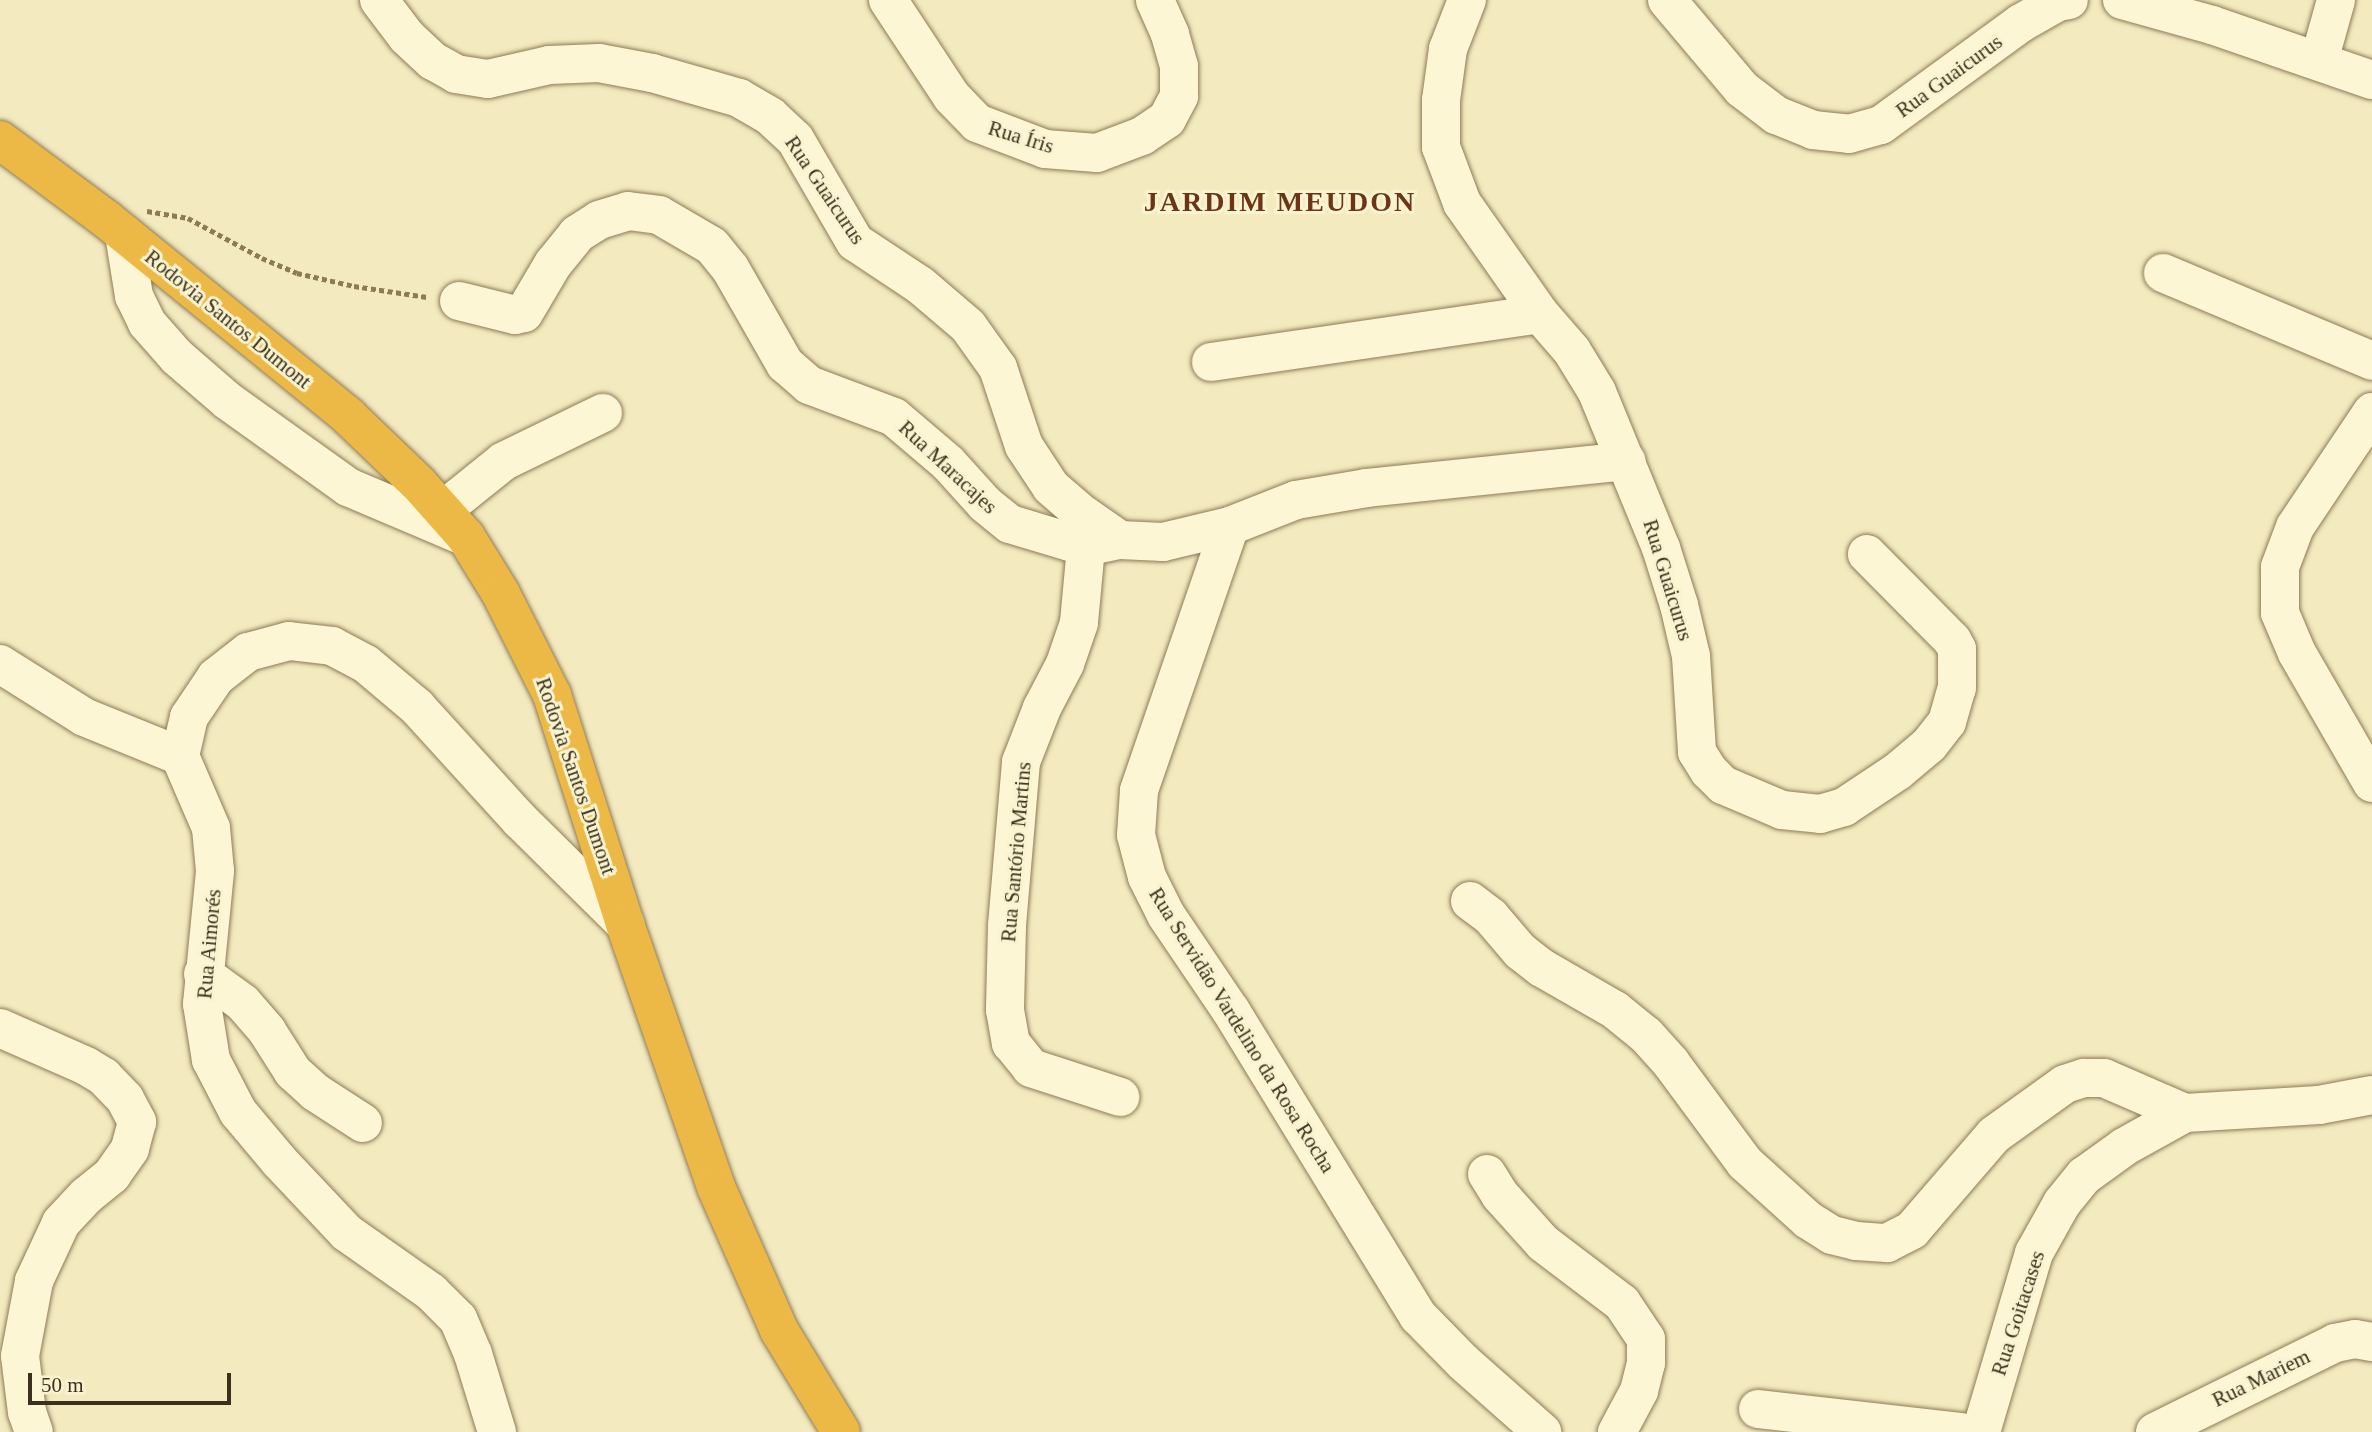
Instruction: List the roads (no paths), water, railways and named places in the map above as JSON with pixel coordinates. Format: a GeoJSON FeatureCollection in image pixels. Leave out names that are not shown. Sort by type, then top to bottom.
{"type":"FeatureCollection","features":[{"type":"Feature","properties":{"kind":"highway","name":"Rodovia Santos Dumont"},"geometry":{"type":"LineString","coordinates":[[0,140],[115,227],[348,416],[455,524],[501,593],[552,695],[625,924],[716,1187],[779,1330],[841,1432]]}},
{"type":"Feature","properties":{"kind":"street","name":"Rua Guaicurus"},"geometry":{"type":"LineString","coordinates":[[379,0],[407,37],[433,61],[456,74],[488,79],[548,65],[599,63],[652,73],[739,98],[770,116],[795,139],[855,242],[920,285],[968,326],[999,368],[1024,446],[1051,487],[1077,510],[1103,543]]}},
{"type":"Feature","properties":{"kind":"street","name":"Rua Íris"},"geometry":{"type":"LineString","coordinates":[[888,0],[952,97],[977,123],[1045,149],[1097,153],[1150,131],[1167,119],[1179,96],[1179,66],[1170,34],[1155,0]]}},
{"type":"Feature","properties":{"kind":"street","name":"Rua Guaicurus"},"geometry":{"type":"LineString","coordinates":[[1466,0],[1448,49],[1441,100],[1441,147],[1462,203],[1540,313],[1572,351],[1597,392],[1627,461],[1679,605],[1691,656],[1697,752],[1709,771],[1723,785],[1782,810],[1820,814],[1844,807],[1898,771],[1929,745],[1947,722],[1957,688],[1958,658],[1952,640],[1867,554]]}},
{"type":"Feature","properties":{"kind":"street","name":"Rua Guaicurus"},"geometry":{"type":"LineString","coordinates":[[1667,0],[1742,89],[1776,115],[1813,130],[1849,134],[1881,125],[2021,23],[2058,2],[2069,0]]}},
{"type":"Feature","properties":{"kind":"street"},"geometry":{"type":"LineString","coordinates":[[2122,0],[2213,25],[2372,80]]}},
{"type":"Feature","properties":{"kind":"street"},"geometry":{"type":"LineString","coordinates":[[2319,61],[2336,0]]}},
{"type":"Feature","properties":{"kind":"street","name":"Rua Maracajes"},"geometry":{"type":"LineString","coordinates":[[459,301],[515,315],[524,313],[553,264],[577,233],[599,220],[628,212],[659,215],[712,246],[730,268],[785,364],[809,385],[894,417],[948,463],[985,504],[1010,524],[1103,543]]}},
{"type":"Feature","properties":{"kind":"street"},"geometry":{"type":"LineString","coordinates":[[115,227],[134,296],[147,323],[177,357],[228,401],[348,487],[455,524],[504,461],[603,413]]}},
{"type":"Feature","properties":{"kind":"street"},"geometry":{"type":"LineString","coordinates":[[2163,273],[2372,361]]}},
{"type":"Feature","properties":{"kind":"street"},"geometry":{"type":"LineString","coordinates":[[1211,362],[1540,313]]}},
{"type":"Feature","properties":{"kind":"street"},"geometry":{"type":"LineString","coordinates":[[2372,412],[2295,527],[2280,567],[2280,613],[2297,653],[2372,783]]}},
{"type":"Feature","properties":{"kind":"street"},"geometry":{"type":"LineString","coordinates":[[1103,543],[1163,542],[1230,526],[1296,500],[1355,490],[1627,461]]}},
{"type":"Feature","properties":{"kind":"street","name":"Rua Servidão Vardelino da Rosa Rocha"},"geometry":{"type":"LineString","coordinates":[[1230,526],[1139,791],[1136,835],[1147,877],[1167,915],[1238,1022],[1419,1316],[1463,1362],[1542,1432]]}},
{"type":"Feature","properties":{"kind":"street","name":"Rua Santório Martins"},"geometry":{"type":"LineString","coordinates":[[1103,543],[1065,664],[1042,708],[1021,762],[1008,912],[1005,1010],[1011,1043],[1031,1068],[1120,1097]]}},
{"type":"Feature","properties":{"kind":"street"},"geometry":{"type":"LineString","coordinates":[[0,664],[84,718],[180,756],[189,717],[216,677],[248,652],[289,641],[332,646],[366,664],[417,707],[520,820],[625,924]]}},
{"type":"Feature","properties":{"kind":"street","name":"Rua Aimorés"},"geometry":{"type":"LineString","coordinates":[[180,756],[211,828],[215,871],[202,1004],[211,1060],[238,1112],[280,1162],[347,1233],[431,1292],[458,1319],[473,1354],[497,1432]]}},
{"type":"Feature","properties":{"kind":"street"},"geometry":{"type":"LineString","coordinates":[[1470,901],[1491,917],[1520,951],[1542,968],[1615,1010],[1646,1035],[1671,1062],[1704,1113],[1745,1163],[1808,1220],[1832,1235],[1856,1241],[1887,1243],[1912,1230],[1994,1135],[2065,1084],[2084,1078],[2104,1078],[2185,1113]]}},
{"type":"Feature","properties":{"kind":"street"},"geometry":{"type":"LineString","coordinates":[[203,974],[243,1003],[267,1031],[293,1072],[316,1092],[363,1123]]}},
{"type":"Feature","properties":{"kind":"street"},"geometry":{"type":"LineString","coordinates":[[0,1028],[86,1066],[104,1077],[125,1099],[137,1122],[130,1149],[112,1175],[86,1196],[61,1223],[34,1281],[20,1356],[27,1412],[34,1432]]}},
{"type":"Feature","properties":{"kind":"street","name":"Rua Goitacases"},"geometry":{"type":"LineString","coordinates":[[1982,1432],[2034,1253],[2062,1203],[2094,1168],[2124,1147],[2185,1113],[2319,1105],[2372,1095]]}},
{"type":"Feature","properties":{"kind":"street"},"geometry":{"type":"LineString","coordinates":[[1487,1174],[1500,1195],[1543,1243],[1622,1303],[1646,1339],[1646,1363],[1639,1391],[1617,1432]]}},
{"type":"Feature","properties":{"kind":"street","name":"Rua Mariem"},"geometry":{"type":"LineString","coordinates":[[2155,1432],[2335,1343],[2355,1339],[2372,1342]]}},
{"type":"Feature","properties":{"kind":"street"},"geometry":{"type":"LineString","coordinates":[[1758,1409],[1961,1432]]}},
{"type":"Feature","properties":{"kind":"district","name":"JARDIM MEUDON"},"geometry":{"type":"Point","coordinates":[1280,202]}}]}
